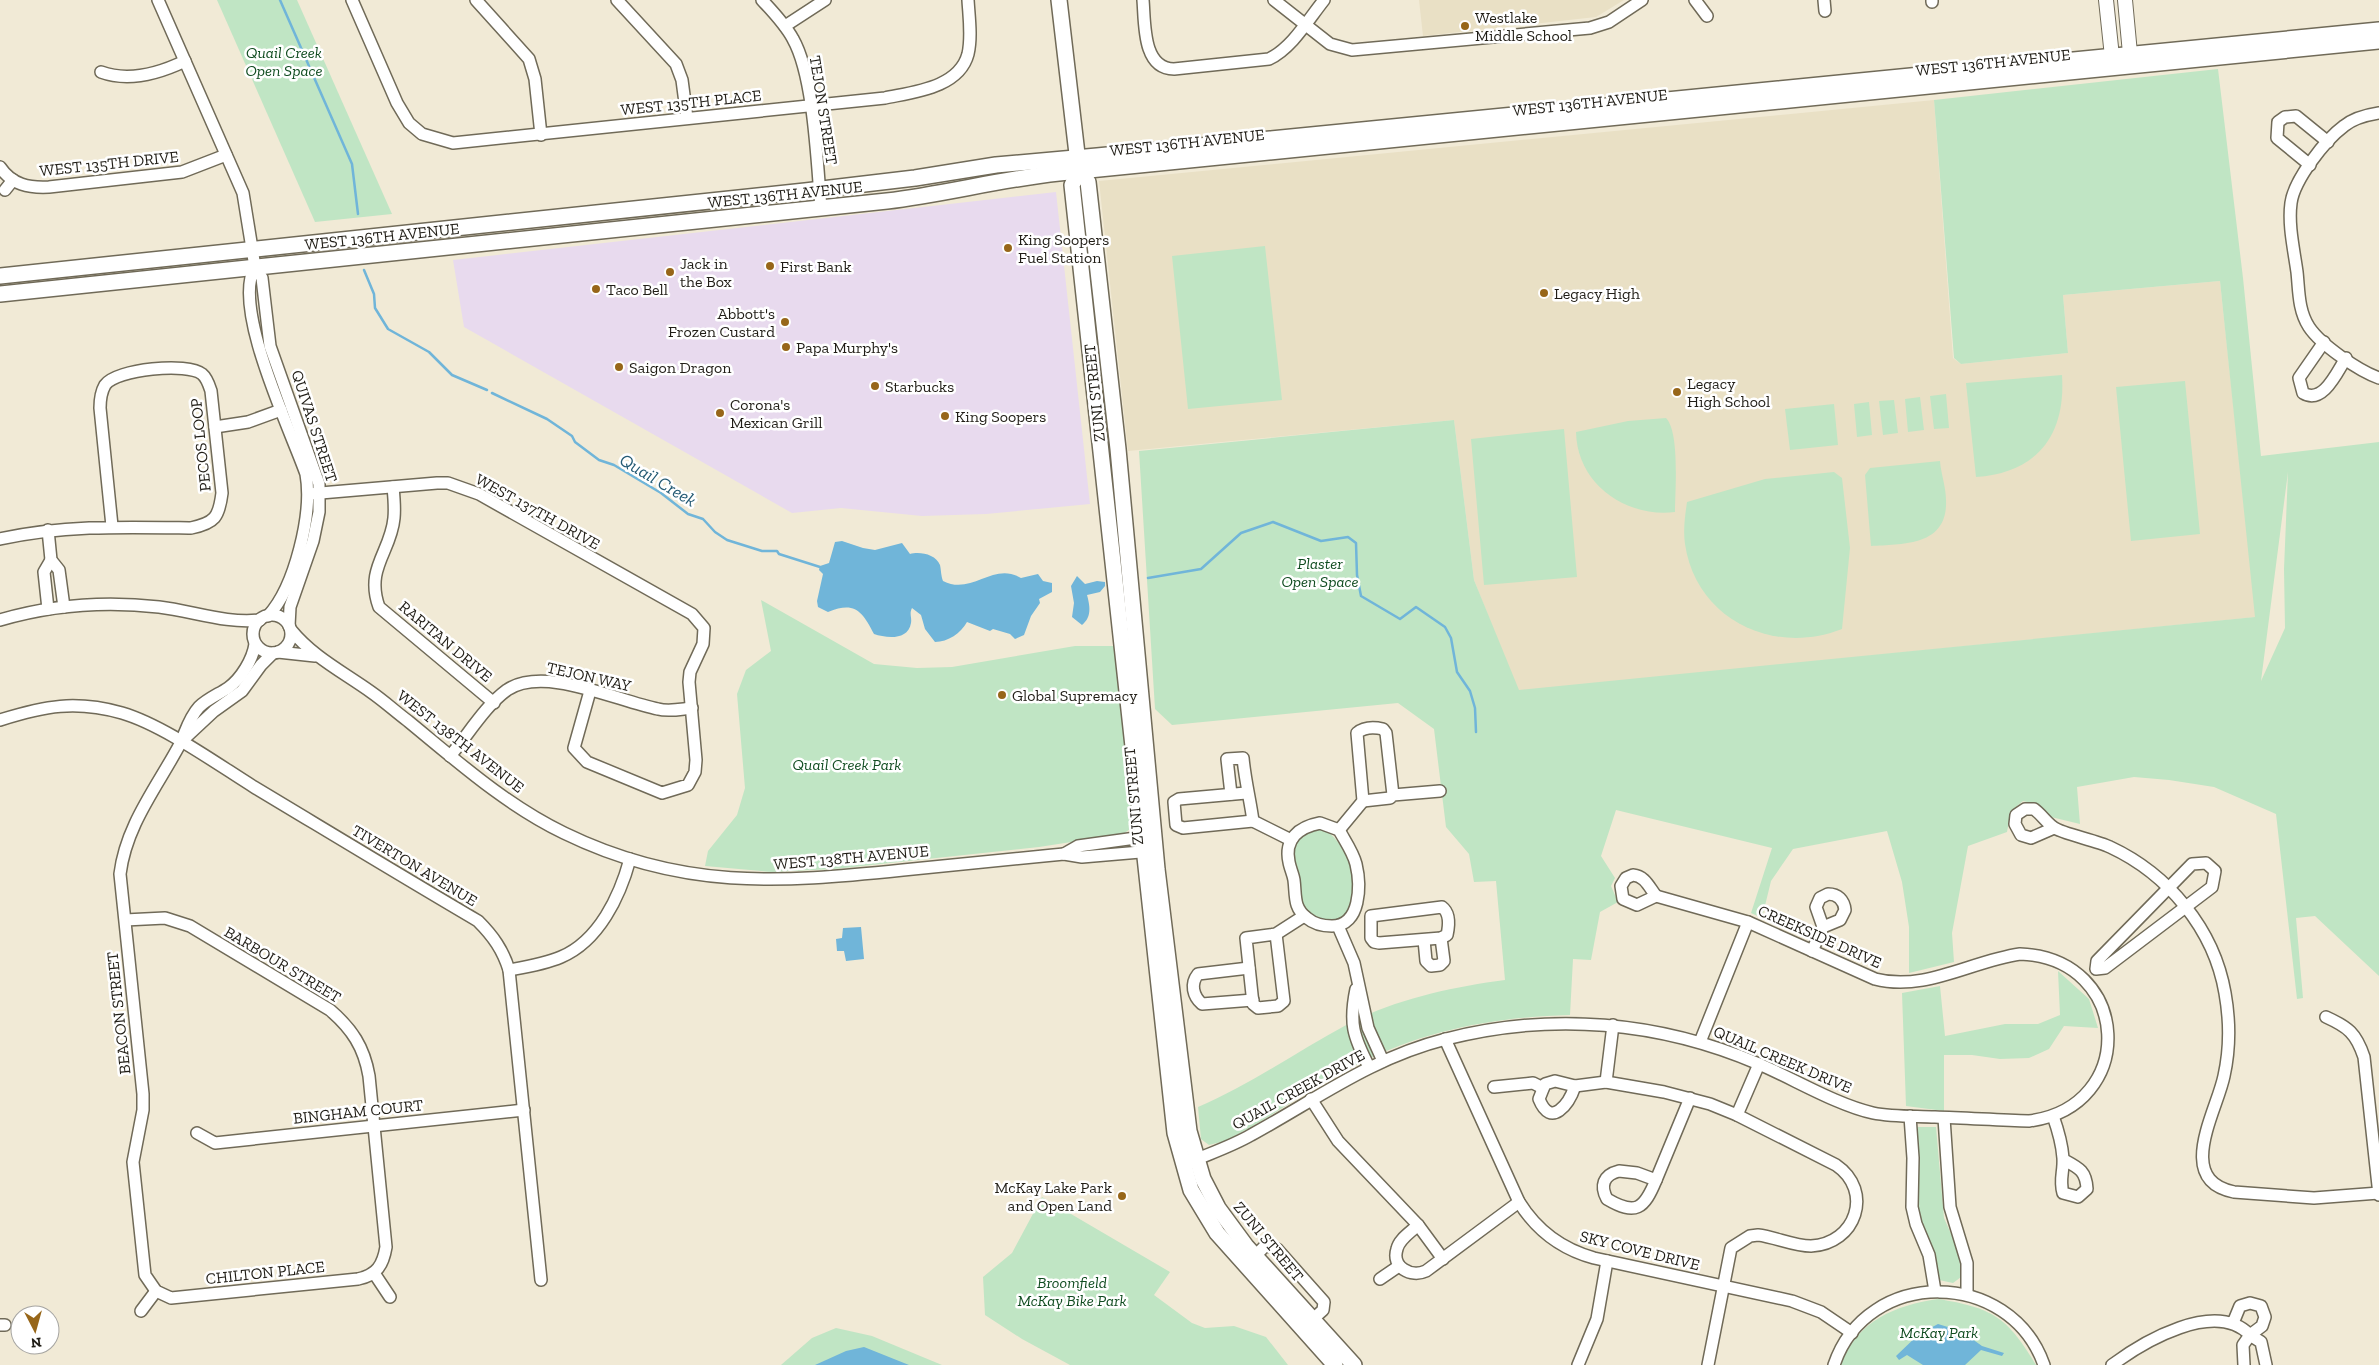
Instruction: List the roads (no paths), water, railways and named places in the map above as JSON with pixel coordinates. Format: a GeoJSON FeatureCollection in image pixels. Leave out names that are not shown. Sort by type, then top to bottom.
{"type":"FeatureCollection","features":[{"type":"Feature","properties":{"kind":"main road","name":"ZUNI STREET"},"geometry":{"type":"LineString","coordinates":[[1059,0],[1078,164],[1072,185],[1122,578],[1149,844],[1174,1126],[1190,1162],[1218,1208],[1255,1256],[1354,1365]]}},
{"type":"Feature","properties":{"kind":"main road","name":"WEST 136TH AVENUE"},"geometry":{"type":"LineString","coordinates":[[0,276],[819,189],[915,178],[996,164],[1078,164],[1363,136],[1721,106],[2379,30]]}},
{"type":"Feature","properties":{"kind":"main road","name":"WEST 136TH AVENUE"},"geometry":{"type":"LineString","coordinates":[[2131,60],[2379,41]]}},
{"type":"Feature","properties":{"kind":"main road","name":"WEST 136TH AVENUE"},"geometry":{"type":"LineString","coordinates":[[1363,136],[1734,93],[2112,62]]}},
{"type":"Feature","properties":{"kind":"main road"},"geometry":{"type":"LineString","coordinates":[[1721,106],[1734,93]]}},
{"type":"Feature","properties":{"kind":"main road","name":"WEST 136TH AVENUE"},"geometry":{"type":"LineString","coordinates":[[0,294],[920,197],[1078,164]]}},
{"type":"Feature","properties":{"kind":"main road","name":"ZUNI STREET"},"geometry":{"type":"LineString","coordinates":[[1190,1162],[1192,1190],[1217,1233],[1335,1365]]}},
{"type":"Feature","properties":{"kind":"street","name":"QUIVAS STREET"},"geometry":{"type":"LineString","coordinates":[[158,0],[245,201],[254,267],[249,281],[253,330],[320,512],[313,541],[290,607],[290,628]]}},
{"type":"Feature","properties":{"kind":"street","name":"WEST 135TH PLACE"},"geometry":{"type":"LineString","coordinates":[[352,0],[400,110],[409,123],[422,134],[453,143],[884,98],[908,93],[942,83],[960,70],[968,53],[968,0]]}},
{"type":"Feature","properties":{"kind":"street"},"geometry":{"type":"LineString","coordinates":[[476,0],[528,59],[535,79],[541,134]]}},
{"type":"Feature","properties":{"kind":"street"},"geometry":{"type":"LineString","coordinates":[[617,0],[676,64],[682,80],[687,118]]}},
{"type":"Feature","properties":{"kind":"street","name":"TEJON STREET"},"geometry":{"type":"LineString","coordinates":[[762,0],[785,26],[802,58],[810,105],[821,208]]}},
{"type":"Feature","properties":{"kind":"street"},"geometry":{"type":"LineString","coordinates":[[785,26],[825,0]]}},
{"type":"Feature","properties":{"kind":"street"},"geometry":{"type":"LineString","coordinates":[[1143,0],[1150,52],[1158,63],[1168,69],[1269,59],[1279,53],[1324,0]]}},
{"type":"Feature","properties":{"kind":"street"},"geometry":{"type":"LineString","coordinates":[[1274,0],[1338,48],[1376,49],[1590,28],[1609,22],[1642,0]]}},
{"type":"Feature","properties":{"kind":"street"},"geometry":{"type":"LineString","coordinates":[[1694,0],[1707,16]]}},
{"type":"Feature","properties":{"kind":"street"},"geometry":{"type":"LineString","coordinates":[[2106,0],[2112,62]]}},
{"type":"Feature","properties":{"kind":"street"},"geometry":{"type":"LineString","coordinates":[[2125,0],[2131,60]]}},
{"type":"Feature","properties":{"kind":"street"},"geometry":{"type":"LineString","coordinates":[[101,72],[119,77],[157,73],[185,61]]}},
{"type":"Feature","properties":{"kind":"street"},"geometry":{"type":"LineString","coordinates":[[1150,72],[1158,63]]}},
{"type":"Feature","properties":{"kind":"street"},"geometry":{"type":"LineString","coordinates":[[2379,113],[2356,118],[2345,125],[2328,142],[2310,165],[2294,191],[2290,215],[2300,305],[2309,327],[2324,342],[2367,373],[2379,378]]}},
{"type":"Feature","properties":{"kind":"street"},"geometry":{"type":"LineString","coordinates":[[2310,165],[2277,138],[2278,122],[2285,117],[2296,116],[2328,142]]}},
{"type":"Feature","properties":{"kind":"street","name":"WEST 135TH DRIVE"},"geometry":{"type":"LineString","coordinates":[[0,167],[13,180],[26,186],[42,187],[174,174],[198,167],[226,155]]}},
{"type":"Feature","properties":{"kind":"street"},"geometry":{"type":"LineString","coordinates":[[5,190],[13,180]]}},
{"type":"Feature","properties":{"kind":"street","name":"QUIVAS STREET"},"geometry":{"type":"LineString","coordinates":[[254,267],[262,278],[270,346],[313,464],[314,494],[302,542],[280,601],[264,618]]}},
{"type":"Feature","properties":{"kind":"street"},"geometry":{"type":"LineString","coordinates":[[2324,342],[2300,378],[2303,393],[2312,396],[2321,394],[2346,358]]}},
{"type":"Feature","properties":{"kind":"street","name":"PECOS LOOP"},"geometry":{"type":"LineString","coordinates":[[185,367],[194,370],[202,374],[208,382],[215,427],[222,493],[220,508],[215,519],[203,526],[191,528],[112,526],[100,408],[101,396],[106,384],[121,374],[185,367]]}},
{"type":"Feature","properties":{"kind":"street"},"geometry":{"type":"LineString","coordinates":[[215,427],[248,422],[281,410]]}},
{"type":"Feature","properties":{"kind":"street","name":"WEST 137TH DRIVE"},"geometry":{"type":"LineString","coordinates":[[314,494],[448,483],[478,494],[692,614],[704,628],[703,644],[690,672],[692,708]]}},
{"type":"Feature","properties":{"kind":"street","name":"RARITAN DRIVE"},"geometry":{"type":"LineString","coordinates":[[393,487],[394,519],[375,578],[374,593],[379,607],[494,702]]}},
{"type":"Feature","properties":{"kind":"street"},"geometry":{"type":"LineString","coordinates":[[0,539],[48,530],[112,526]]}},
{"type":"Feature","properties":{"kind":"street"},"geometry":{"type":"LineString","coordinates":[[48,530],[51,560],[44,572],[48,610]]}},
{"type":"Feature","properties":{"kind":"street"},"geometry":{"type":"LineString","coordinates":[[51,560],[60,570],[64,607]]}},
{"type":"Feature","properties":{"kind":"street"},"geometry":{"type":"LineString","coordinates":[[0,620],[64,607],[121,605],[157,607],[222,619],[280,617],[290,628],[287,646],[275,653],[263,651],[240,628],[222,619]]}},
{"type":"Feature","properties":{"kind":"street"},"geometry":{"type":"LineString","coordinates":[[255,641],[254,628],[264,618]]}},
{"type":"Feature","properties":{"kind":"street","name":"WEST 138TH AVENUE"},"geometry":{"type":"LineString","coordinates":[[290,628],[315,656],[374,694],[485,785],[536,818],[589,844],[630,859],[695,874],[770,881],[814,879],[1064,854],[1078,846],[1149,844]]}},
{"type":"Feature","properties":{"kind":"street","name":"BEACON STREET"},"geometry":{"type":"LineString","coordinates":[[156,1291],[145,1275],[133,1162],[143,1094],[120,874],[122,853],[132,827],[181,742],[187,724],[200,706],[230,686],[251,659],[255,641]]}},
{"type":"Feature","properties":{"kind":"street","name":"WEST 138TH AVENUE"},"geometry":{"type":"LineString","coordinates":[[275,653],[315,656]]}},
{"type":"Feature","properties":{"kind":"street","name":"BEACON STREET"},"geometry":{"type":"LineString","coordinates":[[181,742],[214,711],[242,691],[261,665],[275,653]]}},
{"type":"Feature","properties":{"kind":"street","name":"TEJON WAY"},"geometry":{"type":"LineString","coordinates":[[450,756],[494,702],[516,685],[536,680],[565,684],[657,709],[692,708]]}},
{"type":"Feature","properties":{"kind":"street"},"geometry":{"type":"LineString","coordinates":[[590,691],[574,748],[587,762],[662,793],[688,784],[695,772],[696,760],[692,708]]}},
{"type":"Feature","properties":{"kind":"street","name":"TIVERTON AVENUE"},"geometry":{"type":"LineString","coordinates":[[0,720],[40,708],[76,705],[123,714],[181,742],[478,921],[500,947],[509,970],[541,1280]]}},
{"type":"Feature","properties":{"kind":"street"},"geometry":{"type":"LineString","coordinates":[[1363,801],[1357,733],[1361,729],[1383,729],[1386,733],[1392,795]]}},
{"type":"Feature","properties":{"kind":"street"},"geometry":{"type":"LineString","coordinates":[[1231,794],[1227,759],[1242,758],[1246,792],[1250,800],[1253,821]]}},
{"type":"Feature","properties":{"kind":"street"},"geometry":{"type":"LineString","coordinates":[[1339,830],[1363,801],[1390,798],[1392,795],[1440,791]]}},
{"type":"Feature","properties":{"kind":"street"},"geometry":{"type":"LineString","coordinates":[[1246,792],[1179,799],[1174,802],[1176,825],[1182,828],[1253,821],[1291,840]]}},
{"type":"Feature","properties":{"kind":"street"},"geometry":{"type":"LineString","coordinates":[[1320,823],[1339,830],[1351,851],[1358,884],[1355,910],[1349,919],[1338,926],[1315,923],[1304,916],[1297,908],[1294,879],[1288,860],[1291,840],[1295,832],[1310,825],[1320,823]]}},
{"type":"Feature","properties":{"kind":"street"},"geometry":{"type":"LineString","coordinates":[[2054,828],[2088,838],[2116,850],[2142,866],[2169,888],[2187,908],[2212,950],[2219,970],[2228,1012],[2228,1055],[2224,1076],[2202,1146],[2201,1156],[2212,1187],[2234,1192],[2314,1198],[2379,1194],[2373,1085],[2364,1057],[2354,1035],[2347,1026],[2326,1017]]}},
{"type":"Feature","properties":{"kind":"street"},"geometry":{"type":"LineString","coordinates":[[509,970],[562,957],[577,947],[602,922],[616,901],[630,859]]}},
{"type":"Feature","properties":{"kind":"street"},"geometry":{"type":"LineString","coordinates":[[2084,978],[2096,970],[2105,968],[2187,908],[2212,887],[2215,871],[2206,863],[2192,864],[2097,961],[2096,970]]}},
{"type":"Feature","properties":{"kind":"street","name":"CREEKSIDE DRIVE"},"geometry":{"type":"LineString","coordinates":[[1656,896],[1748,922],[1875,979],[1900,984],[1920,982],[2020,954],[2041,956],[2060,962],[2084,978]]}},
{"type":"Feature","properties":{"kind":"street"},"geometry":{"type":"LineString","coordinates":[[1442,907],[1447,913],[1448,928],[1447,935],[1441,938],[1374,942],[1371,938],[1370,916],[1442,907]]}},
{"type":"Feature","properties":{"kind":"street"},"geometry":{"type":"LineString","coordinates":[[1276,934],[1284,1000],[1278,1006],[1258,1008],[1253,1004],[1252,1000],[1246,938],[1276,934],[1304,916]]}},
{"type":"Feature","properties":{"kind":"street","name":"BARBOUR STREET"},"geometry":{"type":"LineString","coordinates":[[125,920],[165,918],[190,926],[330,1010],[354,1034],[365,1055],[386,1247],[384,1261],[374,1273]]}},
{"type":"Feature","properties":{"kind":"street"},"geometry":{"type":"LineString","coordinates":[[1700,1042],[1748,922]]}},
{"type":"Feature","properties":{"kind":"street"},"geometry":{"type":"LineString","coordinates":[[1338,926],[1354,963],[1368,1028],[1383,1060]]}},
{"type":"Feature","properties":{"kind":"street"},"geometry":{"type":"LineString","coordinates":[[1812,951],[1823,927]]}},
{"type":"Feature","properties":{"kind":"street"},"geometry":{"type":"LineString","coordinates":[[2126,931],[2138,944]]}},
{"type":"Feature","properties":{"kind":"street"},"geometry":{"type":"LineString","coordinates":[[1424,940],[1426,961],[1431,966],[1440,965],[1444,961],[1441,938]]}},
{"type":"Feature","properties":{"kind":"street"},"geometry":{"type":"LineString","coordinates":[[1249,968],[1198,974],[1194,979],[1193,986],[1195,998],[1202,1004],[1252,1000]]}},
{"type":"Feature","properties":{"kind":"street","name":"QUAIL CREEK DRIVE"},"geometry":{"type":"LineString","coordinates":[[1190,1162],[1251,1136],[1311,1099],[1383,1060],[1445,1039],[1514,1026],[1580,1023],[1613,1025],[1668,1034],[1700,1042],[1759,1064],[1856,1108],[1872,1113],[2029,1121],[2053,1116],[2067,1110],[2087,1093],[2096,1082],[2106,1055],[2108,1027],[2099,999],[2084,978]]}},
{"type":"Feature","properties":{"kind":"street"},"geometry":{"type":"LineString","coordinates":[[1357,984],[1351,1021],[1369,1067]]}},
{"type":"Feature","properties":{"kind":"street"},"geometry":{"type":"LineString","coordinates":[[1606,1082],[1613,1025]]}},
{"type":"Feature","properties":{"kind":"street","name":"SKY COVE DRIVE"},"geometry":{"type":"LineString","coordinates":[[1445,1039],[1518,1202],[1532,1222],[1550,1238],[1579,1254],[1808,1306],[1852,1332]]}},
{"type":"Feature","properties":{"kind":"street"},"geometry":{"type":"LineString","coordinates":[[1737,1115],[1759,1064]]}},
{"type":"Feature","properties":{"kind":"street"},"geometry":{"type":"LineString","coordinates":[[1575,1086],[1566,1107],[1559,1112],[1551,1113],[1542,1107],[1539,1099],[1543,1088],[1545,1084],[1555,1081],[1566,1082],[1575,1086],[1606,1082],[1690,1098],[1737,1115],[1847,1172],[1857,1196],[1853,1221],[1832,1242],[1809,1246],[1758,1235],[1750,1236],[1731,1248],[1708,1365]]}},
{"type":"Feature","properties":{"kind":"street"},"geometry":{"type":"LineString","coordinates":[[1494,1087],[1533,1083],[1543,1088]]}},
{"type":"Feature","properties":{"kind":"street"},"geometry":{"type":"LineString","coordinates":[[1656,1180],[1637,1173],[1618,1171],[1606,1177],[1603,1192],[1607,1199],[1615,1204],[1631,1208],[1640,1207],[1648,1200],[1690,1098]]}},
{"type":"Feature","properties":{"kind":"street"},"geometry":{"type":"LineString","coordinates":[[1311,1099],[1345,1150],[1418,1225],[1443,1259]]}},
{"type":"Feature","properties":{"kind":"street","name":"BINGHAM COURT"},"geometry":{"type":"LineString","coordinates":[[197,1133],[215,1143],[524,1110]]}},
{"type":"Feature","properties":{"kind":"street"},"geometry":{"type":"LineString","coordinates":[[1910,1116],[1913,1158],[1912,1207],[1916,1224],[1929,1255],[1935,1291]]}},
{"type":"Feature","properties":{"kind":"street"},"geometry":{"type":"LineString","coordinates":[[2053,1116],[2060,1137],[2064,1160]]}},
{"type":"Feature","properties":{"kind":"street"},"geometry":{"type":"LineString","coordinates":[[1944,1118],[1950,1207],[1967,1263],[1967,1294]]}},
{"type":"Feature","properties":{"kind":"street"},"geometry":{"type":"LineString","coordinates":[[1418,1225],[1400,1242],[1396,1249],[1399,1266],[1410,1274],[1417,1274],[1443,1259],[1518,1202]]}},
{"type":"Feature","properties":{"kind":"street"},"geometry":{"type":"LineString","coordinates":[[1255,1256],[1266,1245],[1277,1248],[1324,1302],[1323,1310],[1313,1319]]}},
{"type":"Feature","properties":{"kind":"street"},"geometry":{"type":"LineString","coordinates":[[1578,1365],[1597,1319],[1607,1261]]}},
{"type":"Feature","properties":{"kind":"street"},"geometry":{"type":"LineString","coordinates":[[1380,1279],[1399,1266]]}},
{"type":"Feature","properties":{"kind":"street"},"geometry":{"type":"LineString","coordinates":[[374,1273],[390,1297]]}},
{"type":"Feature","properties":{"kind":"street","name":"CHILTON PLACE"},"geometry":{"type":"LineString","coordinates":[[156,1291],[171,1298],[184,1297],[358,1279],[374,1273]]}},
{"type":"Feature","properties":{"kind":"street"},"geometry":{"type":"LineString","coordinates":[[141,1311],[156,1291]]}},
{"type":"Feature","properties":{"kind":"street"},"geometry":{"type":"LineString","coordinates":[[1834,1365],[1852,1332],[1868,1317],[1888,1303],[1919,1293],[1935,1291],[1967,1294],[1986,1301],[2012,1318],[2034,1345],[2044,1365]]}},
{"type":"Feature","properties":{"kind":"street"},"geometry":{"type":"LineString","coordinates":[[2233,1323],[2240,1306],[2250,1303],[2261,1306],[2265,1317],[2262,1326],[2250,1335],[2243,1345],[2244,1365]]}},
{"type":"Feature","properties":{"kind":"street"},"geometry":{"type":"LineString","coordinates":[[2112,1365],[2150,1340],[2169,1332],[2216,1321],[2233,1323],[2261,1342],[2266,1365]]}},
{"type":"Feature","properties":{"kind":"water"},"geometry":{"type":"Polygon","coordinates":[[[842,541],[875,550],[902,543],[910,554],[922,553],[935,558],[940,565],[943,581],[954,584],[973,582],[1001,573],[1021,578],[1038,574],[1043,581],[1052,583],[1052,592],[1039,599],[1040,603],[1031,616],[1024,635],[1015,639],[1010,634],[993,629],[990,631],[967,622],[954,636],[940,642],[935,642],[925,629],[921,615],[912,608],[911,623],[906,633],[896,637],[874,634],[866,619],[857,610],[845,608],[828,612],[818,607],[817,601],[823,574],[819,570],[820,566],[829,563],[835,542],[842,541]]]}},
{"type":"Feature","properties":{"kind":"water"},"geometry":{"type":"Polygon","coordinates":[[[1077,576],[1085,584],[1097,581],[1105,582],[1105,586],[1100,592],[1087,595],[1089,615],[1082,625],[1072,617],[1074,603],[1071,586],[1077,576]]]}},
{"type":"Feature","properties":{"kind":"water"},"geometry":{"type":"Polygon","coordinates":[[[861,927],[864,959],[846,961],[844,951],[837,951],[836,939],[842,938],[843,928],[861,927]]]}},
{"type":"Feature","properties":{"kind":"water"},"geometry":{"type":"Polygon","coordinates":[[[1938,1324],[1961,1331],[1982,1346],[2004,1353],[2002,1356],[1981,1350],[1965,1365],[1923,1365],[1907,1355],[1899,1360],[1896,1356],[1919,1334],[1938,1324]]]}},
{"type":"Feature","properties":{"kind":"water"},"geometry":{"type":"Polygon","coordinates":[[[864,1347],[909,1365],[815,1365],[846,1351],[864,1347]]]}},
{"type":"Feature","properties":{"kind":"waterway","name":"Quail Creek"},"geometry":{"type":"LineString","coordinates":[[280,0],[352,164],[358,214]]}},
{"type":"Feature","properties":{"kind":"waterway","name":"Quail Creek"},"geometry":{"type":"LineString","coordinates":[[364,270],[374,294],[375,308],[388,329],[429,352],[452,375],[487,390]]}},
{"type":"Feature","properties":{"kind":"waterway","name":"Quail Creek"},"geometry":{"type":"LineString","coordinates":[[492,393],[547,419],[572,436],[575,442],[599,460],[614,465],[661,493],[688,514],[703,519],[715,532],[727,540],[762,551],[777,551],[779,554],[820,567]]}},
{"type":"Feature","properties":{"kind":"waterway","name":"Quail Creek"},"geometry":{"type":"LineString","coordinates":[[1148,578],[1201,569],[1241,533],[1273,522],[1321,541],[1348,537],[1356,543],[1357,575],[1361,596],[1400,619],[1416,607],[1445,627],[1451,638],[1457,672],[1470,691],[1475,708],[1476,732]]}},
{"type":"Feature","properties":{"kind":"place","name":"Westlake Middle School"},"geometry":{"type":"Point","coordinates":[1465,26]}},
{"type":"Feature","properties":{"kind":"place","name":"King Soopers Fuel Station"},"geometry":{"type":"Point","coordinates":[1008,248]}},
{"type":"Feature","properties":{"kind":"place","name":"First Bank"},"geometry":{"type":"Point","coordinates":[770,266]}},
{"type":"Feature","properties":{"kind":"place","name":"Jack in the Box"},"geometry":{"type":"Point","coordinates":[670,272]}},
{"type":"Feature","properties":{"kind":"place","name":"Taco Bell"},"geometry":{"type":"Point","coordinates":[596,289]}},
{"type":"Feature","properties":{"kind":"place","name":"Legacy High"},"geometry":{"type":"Point","coordinates":[1544,293]}},
{"type":"Feature","properties":{"kind":"place","name":"Abbott's Frozen Custard"},"geometry":{"type":"Point","coordinates":[785,322]}},
{"type":"Feature","properties":{"kind":"place","name":"Papa Murphy's"},"geometry":{"type":"Point","coordinates":[786,347]}},
{"type":"Feature","properties":{"kind":"place","name":"Saigon Dragon"},"geometry":{"type":"Point","coordinates":[619,367]}},
{"type":"Feature","properties":{"kind":"place","name":"Starbucks"},"geometry":{"type":"Point","coordinates":[875,386]}},
{"type":"Feature","properties":{"kind":"place","name":"Legacy High School"},"geometry":{"type":"Point","coordinates":[1677,392]}},
{"type":"Feature","properties":{"kind":"place","name":"Corona's Mexican Grill"},"geometry":{"type":"Point","coordinates":[720,413]}},
{"type":"Feature","properties":{"kind":"place","name":"King Soopers"},"geometry":{"type":"Point","coordinates":[945,416]}},
{"type":"Feature","properties":{"kind":"place","name":"Global Supremacy"},"geometry":{"type":"Point","coordinates":[1002,695]}},
{"type":"Feature","properties":{"kind":"place","name":"McKay Lake Park and Open Land"},"geometry":{"type":"Point","coordinates":[1122,1196]}},
{"type":"Feature","properties":{"kind":"park label","name":"Quail Creek Open Space"},"geometry":{"type":"Point","coordinates":[284,61]}},
{"type":"Feature","properties":{"kind":"park label","name":"Plaster Open Space"},"geometry":{"type":"Point","coordinates":[1320,572]}},
{"type":"Feature","properties":{"kind":"park label","name":"Quail Creek Park"},"geometry":{"type":"Point","coordinates":[847,764]}},
{"type":"Feature","properties":{"kind":"park label","name":"Broomfield McKay Bike Park"},"geometry":{"type":"Point","coordinates":[1072,1291]}},
{"type":"Feature","properties":{"kind":"park label","name":"McKay Park"},"geometry":{"type":"Point","coordinates":[1939,1332]}}]}
